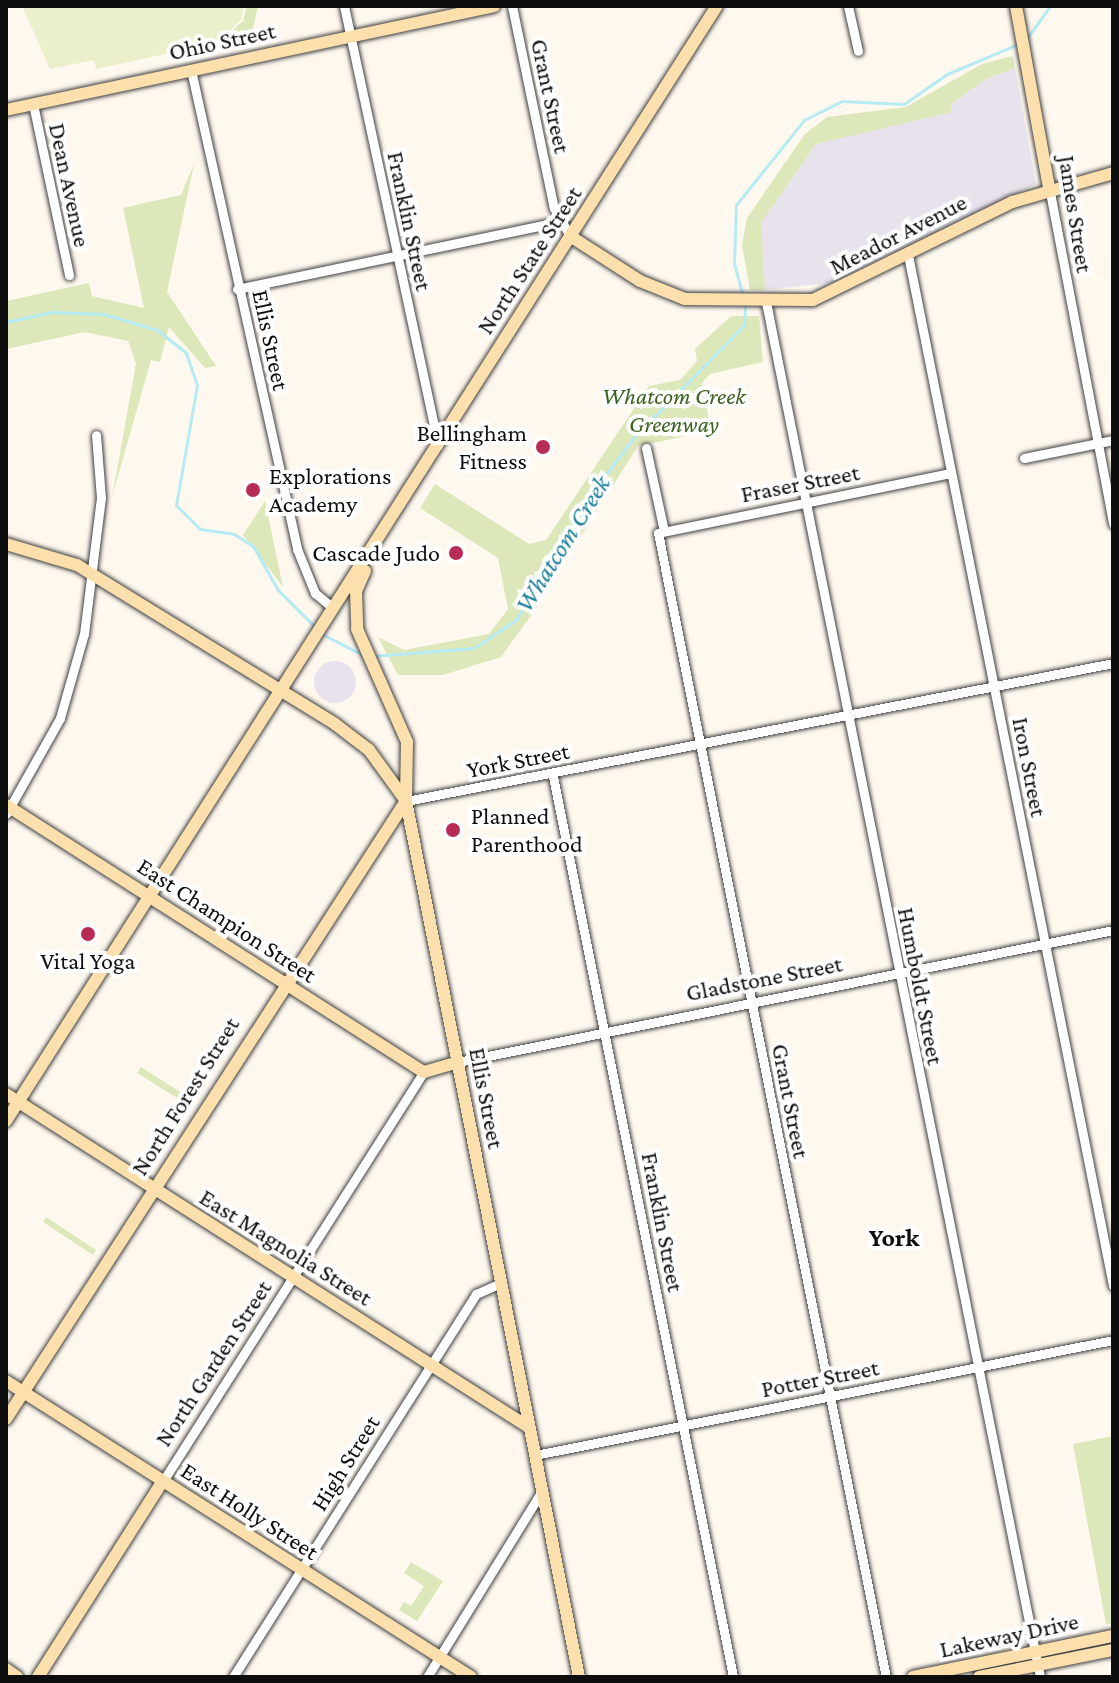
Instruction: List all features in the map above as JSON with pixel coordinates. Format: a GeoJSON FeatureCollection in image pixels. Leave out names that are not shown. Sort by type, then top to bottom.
{"type":"FeatureCollection","features":[{"type":"Feature","properties":{"kind":"street","name":"Franklin Street"},"geometry":{"type":"LineString","coordinates":[[344,6],[438,445]]}},
{"type":"Feature","properties":{"kind":"street","name":"Ohio Street"},"geometry":{"type":"LineString","coordinates":[[6,110],[494,6]]}},
{"type":"Feature","properties":{"kind":"street","name":"Grant Street"},"geometry":{"type":"LineString","coordinates":[[512,6],[559,222],[570,236]]}},
{"type":"Feature","properties":{"kind":"street","name":"North State Street"},"geometry":{"type":"LineString","coordinates":[[379,539],[717,6]]}},
{"type":"Feature","properties":{"kind":"street"},"geometry":{"type":"LineString","coordinates":[[848,6],[858,51]]}},
{"type":"Feature","properties":{"kind":"street","name":"James Street"},"geometry":{"type":"LineString","coordinates":[[1016,6],[1113,524]]}},
{"type":"Feature","properties":{"kind":"street","name":"Ellis Street"},"geometry":{"type":"LineString","coordinates":[[191,70],[237,289],[297,549],[315,593],[332,609]]}},
{"type":"Feature","properties":{"kind":"street","name":"Dean Avenue"},"geometry":{"type":"LineString","coordinates":[[33,104],[69,275]]}},
{"type":"Feature","properties":{"kind":"street","name":"Meador Avenue"},"geometry":{"type":"LineString","coordinates":[[570,236],[652,287],[712,302],[813,300],[1049,187],[1113,173]]}},
{"type":"Feature","properties":{"kind":"street"},"geometry":{"type":"LineString","coordinates":[[237,289],[397,253],[559,222]]}},
{"type":"Feature","properties":{"kind":"street","name":"Iron Street"},"geometry":{"type":"LineString","coordinates":[[908,255],[1113,1286]]}},
{"type":"Feature","properties":{"kind":"street","name":"Humboldt Street"},"geometry":{"type":"LineString","coordinates":[[766,302],[1038,1665]]}},
{"type":"Feature","properties":{"kind":"street"},"geometry":{"type":"LineString","coordinates":[[7,808],[60,718],[96,576],[96,435]]}},
{"type":"Feature","properties":{"kind":"street"},"geometry":{"type":"LineString","coordinates":[[1024,458],[1113,440]]}},
{"type":"Feature","properties":{"kind":"street","name":"Grant Street"},"geometry":{"type":"LineString","coordinates":[[646,448],[700,746],[886,1677]]}},
{"type":"Feature","properties":{"kind":"street","name":"Fraser Street"},"geometry":{"type":"LineString","coordinates":[[661,532],[951,473]]}},
{"type":"Feature","properties":{"kind":"street"},"geometry":{"type":"LineString","coordinates":[[6,1121],[379,539]]}},
{"type":"Feature","properties":{"kind":"street","name":"Ellis Street"},"geometry":{"type":"LineString","coordinates":[[379,539],[356,591],[360,637],[405,730],[406,801],[579,1677]]}},
{"type":"Feature","properties":{"kind":"street"},"geometry":{"type":"LineString","coordinates":[[6,544],[52,553],[96,576],[280,691],[369,750],[406,801]]}},
{"type":"Feature","properties":{"kind":"street","name":"York Street"},"geometry":{"type":"LineString","coordinates":[[406,801],[553,776],[1113,663]]}},
{"type":"Feature","properties":{"kind":"street","name":"Franklin Street"},"geometry":{"type":"LineString","coordinates":[[553,776],[733,1677]]}},
{"type":"Feature","properties":{"kind":"street","name":"North Forest Street"},"geometry":{"type":"LineString","coordinates":[[6,1419],[284,982],[406,801]]}},
{"type":"Feature","properties":{"kind":"street","name":"East Champion Street"},"geometry":{"type":"LineString","coordinates":[[7,808],[424,1072]]}},
{"type":"Feature","properties":{"kind":"street","name":"Gladstone Street"},"geometry":{"type":"LineString","coordinates":[[424,1072],[458,1062],[1113,930]]}},
{"type":"Feature","properties":{"kind":"street","name":"North Garden Street"},"geometry":{"type":"LineString","coordinates":[[38,1677],[424,1072]]}},
{"type":"Feature","properties":{"kind":"street","name":"East Magnolia Street"},"geometry":{"type":"LineString","coordinates":[[6,1094],[530,1428]]}},
{"type":"Feature","properties":{"kind":"street","name":"High Street"},"geometry":{"type":"LineString","coordinates":[[233,1677],[479,1291],[501,1283]]}},
{"type":"Feature","properties":{"kind":"street","name":"Potter Street"},"geometry":{"type":"LineString","coordinates":[[535,1455],[1113,1340]]}},
{"type":"Feature","properties":{"kind":"street","name":"East Holly Street"},"geometry":{"type":"LineString","coordinates":[[6,1381],[471,1677]]}},
{"type":"Feature","properties":{"kind":"street"},"geometry":{"type":"LineString","coordinates":[[427,1677],[542,1491]]}},
{"type":"Feature","properties":{"kind":"street","name":"Lakeway Drive"},"geometry":{"type":"LineString","coordinates":[[920,1676],[1038,1665],[1113,1636]]}},
{"type":"Feature","properties":{"kind":"street","name":"Lakeway Drive"},"geometry":{"type":"LineString","coordinates":[[979,1677],[1113,1650]]}},
{"type":"Feature","properties":{"kind":"street"},"geometry":{"type":"LineString","coordinates":[[6,1669],[17,1677]]}},
{"type":"Feature","properties":{"kind":"shaded area"},"geometry":{"type":"Polygon","coordinates":[[[1015,68],[1036,184],[838,282],[765,290],[761,223],[816,144],[952,111],[951,104],[986,79],[1015,68]]]}},
{"type":"Feature","properties":{"kind":"shaded area"},"geometry":{"type":"Polygon","coordinates":[[[335,661],[350,667],[356,682],[350,697],[335,703],[320,697],[314,682],[320,667],[335,661]]]}},
{"type":"Feature","properties":{"kind":"green space"},"geometry":{"type":"Polygon","coordinates":[[[22,6],[244,6],[241,20],[217,43],[96,69],[94,60],[50,69],[22,6]]]}},
{"type":"Feature","properties":{"kind":"green space"},"geometry":{"type":"Polygon","coordinates":[[[247,6],[258,6],[251,37],[217,45],[243,21],[247,6]]]}},
{"type":"Feature","properties":{"kind":"green space"},"geometry":{"type":"Polygon","coordinates":[[[1013,56],[1015,68],[986,79],[951,104],[952,112],[816,144],[761,223],[765,290],[750,290],[742,245],[747,218],[805,134],[827,117],[906,107],[982,64],[1013,56]]]}},
{"type":"Feature","properties":{"kind":"green space"},"geometry":{"type":"Polygon","coordinates":[[[194,164],[167,292],[216,366],[205,368],[169,327],[160,362],[151,360],[112,497],[136,364],[128,341],[85,332],[6,349],[6,301],[89,283],[92,296],[144,308],[123,208],[181,195],[194,164]]]}},
{"type":"Feature","properties":{"kind":"green space","name":"Whatcom Creek Greenway"},"geometry":{"type":"Polygon","coordinates":[[[731,316],[759,316],[763,362],[710,374],[702,383],[711,431],[638,446],[562,566],[534,572],[540,603],[501,657],[443,675],[398,675],[378,637],[404,650],[489,634],[508,609],[498,558],[420,508],[435,484],[529,544],[546,540],[649,386],[680,380],[697,361],[695,349],[731,316]]]}},
{"type":"Feature","properties":{"kind":"green space"},"geometry":{"type":"Polygon","coordinates":[[[265,501],[283,587],[243,535],[265,501]]]}},
{"type":"Feature","properties":{"kind":"green space"},"geometry":{"type":"Polygon","coordinates":[[[141,1067],[190,1098],[187,1104],[137,1073],[141,1067]]]}},
{"type":"Feature","properties":{"kind":"green space"},"geometry":{"type":"Polygon","coordinates":[[[46,1217],[96,1250],[93,1255],[43,1222],[46,1217]]]}},
{"type":"Feature","properties":{"kind":"green space"},"geometry":{"type":"Polygon","coordinates":[[[1113,1436],[1113,1623],[1106,1624],[1073,1444],[1113,1436]]]}},
{"type":"Feature","properties":{"kind":"green space"},"geometry":{"type":"Polygon","coordinates":[[[411,1562],[443,1581],[417,1621],[399,1610],[404,1602],[411,1606],[424,1586],[404,1573],[411,1562]]]}},
{"type":"Feature","properties":{"kind":"waterway","name":"Whatcom Creek"},"geometry":{"type":"LineString","coordinates":[[1027,38],[1050,6]]}},
{"type":"Feature","properties":{"kind":"waterway","name":"Whatcom Creek"},"geometry":{"type":"LineString","coordinates":[[743,297],[734,264],[736,205],[804,120],[842,101],[904,104],[947,74],[1018,44]]}},
{"type":"Feature","properties":{"kind":"waterway"},"geometry":{"type":"LineString","coordinates":[[372,656],[474,648],[516,620],[593,491],[635,436],[744,325],[745,305]]}},
{"type":"Feature","properties":{"kind":"waterway","name":"Whatcom Creek"},"geometry":{"type":"LineString","coordinates":[[6,322],[52,312],[104,314],[157,330],[186,353],[197,385],[176,505],[200,529],[234,534],[253,546],[278,590],[317,629]]}},
{"type":"Feature","properties":{"kind":"waterway","name":"Whatcom Creek"},"geometry":{"type":"LineString","coordinates":[[322,634],[365,656]]}},
{"type":"Feature","properties":{"kind":"place","name":"Bellingham Fitness"},"geometry":{"type":"Point","coordinates":[543,447]}},
{"type":"Feature","properties":{"kind":"place","name":"Explorations Academy"},"geometry":{"type":"Point","coordinates":[253,490]}},
{"type":"Feature","properties":{"kind":"place","name":"Cascade Judo"},"geometry":{"type":"Point","coordinates":[456,553]}},
{"type":"Feature","properties":{"kind":"place","name":"Planned Parenthood"},"geometry":{"type":"Point","coordinates":[453,830]}},
{"type":"Feature","properties":{"kind":"place","name":"Vital Yoga"},"geometry":{"type":"Point","coordinates":[88,934]}},
{"type":"Feature","properties":{"kind":"district","name":"York"},"geometry":{"type":"Point","coordinates":[894,1238]}}]}
